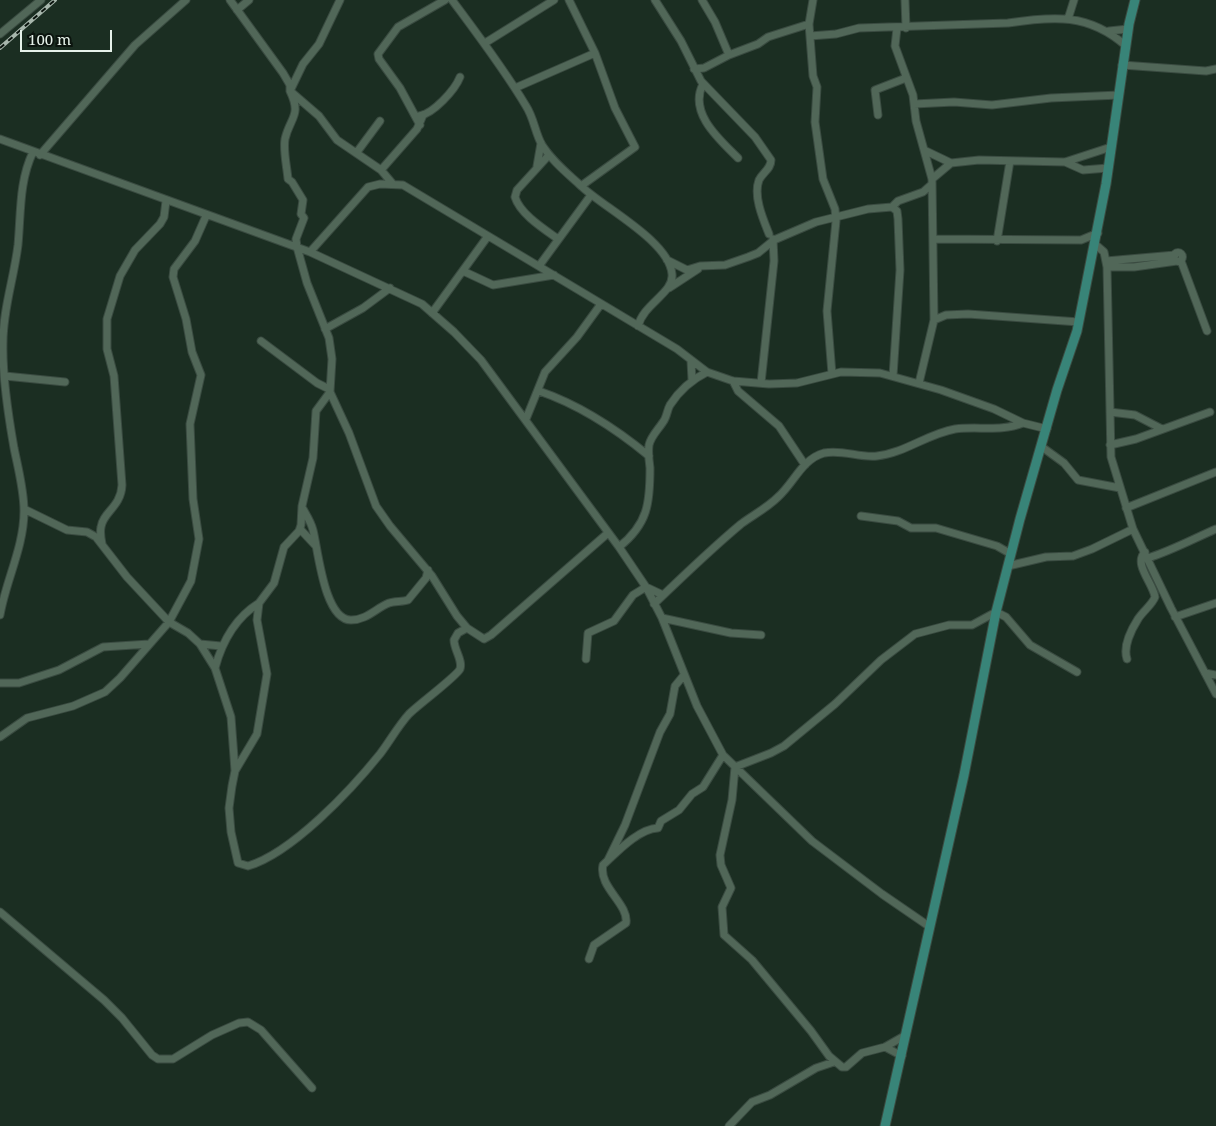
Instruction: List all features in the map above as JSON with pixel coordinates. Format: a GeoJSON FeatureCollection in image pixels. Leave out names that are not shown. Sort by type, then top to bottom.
{"type":"FeatureCollection","features":[{"type":"Feature","properties":{"kind":"main road"},"geometry":{"type":"LineString","coordinates":[[885,1126],[966,766],[996,612],[1057,390],[1072,351],[1079,322],[1098,233],[1122,65],[1135,0]]}},
{"type":"Feature","properties":{"kind":"street"},"geometry":{"type":"LineString","coordinates":[[0,34],[41,0]]}},
{"type":"Feature","properties":{"kind":"street"},"geometry":{"type":"LineString","coordinates":[[0,614],[21,534],[24,509],[5,376],[3,342],[6,307],[14,276],[22,187],[26,166],[135,45],[186,0]]}},
{"type":"Feature","properties":{"kind":"street"},"geometry":{"type":"LineString","coordinates":[[215,668],[221,646],[240,618],[259,603],[274,583],[284,546],[300,529],[302,507],[313,458],[316,411],[329,391],[332,359],[325,329],[307,283],[297,247],[296,239],[304,218],[301,214],[304,200],[288,179],[285,140],[295,117],[296,103],[290,91],[290,85],[283,73],[230,0]]}},
{"type":"Feature","properties":{"kind":"street"},"geometry":{"type":"LineString","coordinates":[[237,10],[249,0]]}},
{"type":"Feature","properties":{"kind":"street"},"geometry":{"type":"LineString","coordinates":[[290,91],[303,64],[319,44],[340,0]]}},
{"type":"Feature","properties":{"kind":"street"},"geometry":{"type":"LineString","coordinates":[[381,170],[420,125],[420,116],[379,60],[378,54],[398,27],[445,0]]}},
{"type":"Feature","properties":{"kind":"street"},"geometry":{"type":"LineString","coordinates":[[452,0],[485,43],[515,88],[534,121],[541,143],[549,155],[591,195],[637,228],[666,260],[672,274],[669,288]]}},
{"type":"Feature","properties":{"kind":"street"},"geometry":{"type":"LineString","coordinates":[[485,43],[554,0]]}},
{"type":"Feature","properties":{"kind":"street"},"geometry":{"type":"LineString","coordinates":[[569,0],[595,53],[615,108],[635,147],[581,186]]}},
{"type":"Feature","properties":{"kind":"street"},"geometry":{"type":"LineString","coordinates":[[655,0],[680,41],[702,83],[755,137],[771,160],[770,166],[759,180],[758,192],[762,214],[772,237],[761,383]]}},
{"type":"Feature","properties":{"kind":"street"},"geometry":{"type":"LineString","coordinates":[[702,0],[707,4],[729,55]]}},
{"type":"Feature","properties":{"kind":"street"},"geometry":{"type":"LineString","coordinates":[[813,0],[809,24],[813,76],[817,87],[815,114],[822,172],[836,215],[827,311],[832,374]]}},
{"type":"Feature","properties":{"kind":"street"},"geometry":{"type":"LineString","coordinates":[[905,0],[906,28]]}},
{"type":"Feature","properties":{"kind":"street"},"geometry":{"type":"LineString","coordinates":[[1068,18],[1074,0]]}},
{"type":"Feature","properties":{"kind":"street"},"geometry":{"type":"LineString","coordinates":[[810,36],[836,34],[859,28],[906,28],[1068,18],[1109,31],[1126,46]]}},
{"type":"Feature","properties":{"kind":"street"},"geometry":{"type":"LineString","coordinates":[[694,68],[704,68],[729,55],[758,44],[768,37],[809,24]]}},
{"type":"Feature","properties":{"kind":"street"},"geometry":{"type":"LineString","coordinates":[[897,28],[895,46],[914,104],[916,121],[926,151],[932,182],[934,320],[919,383]]}},
{"type":"Feature","properties":{"kind":"street"},"geometry":{"type":"LineString","coordinates":[[1109,31],[1128,28]]}},
{"type":"Feature","properties":{"kind":"street"},"geometry":{"type":"LineString","coordinates":[[515,88],[595,53]]}},
{"type":"Feature","properties":{"kind":"street"},"geometry":{"type":"LineString","coordinates":[[1122,65],[1206,71],[1216,69]]}},
{"type":"Feature","properties":{"kind":"street"},"geometry":{"type":"LineString","coordinates":[[704,68],[700,95],[704,117],[712,132],[738,158]]}},
{"type":"Feature","properties":{"kind":"street"},"geometry":{"type":"LineString","coordinates":[[420,116],[453,90],[460,77]]}},
{"type":"Feature","properties":{"kind":"street"},"geometry":{"type":"LineString","coordinates":[[878,116],[875,90],[906,78]]}},
{"type":"Feature","properties":{"kind":"street"},"geometry":{"type":"LineString","coordinates":[[290,91],[319,116],[337,140],[381,170],[392,184]]}},
{"type":"Feature","properties":{"kind":"street"},"geometry":{"type":"LineString","coordinates":[[914,104],[954,102],[992,105],[1051,98],[1119,95]]}},
{"type":"Feature","properties":{"kind":"street"},"geometry":{"type":"LineString","coordinates":[[357,152],[380,121]]}},
{"type":"Feature","properties":{"kind":"street"},"geometry":{"type":"LineString","coordinates":[[0,139],[206,216],[310,252],[422,304],[481,360],[619,547],[646,588],[662,618],[684,675],[710,733],[723,755],[812,841],[882,894],[930,927]]}},
{"type":"Feature","properties":{"kind":"street"},"geometry":{"type":"LineString","coordinates":[[537,166],[541,143]]}},
{"type":"Feature","properties":{"kind":"street"},"geometry":{"type":"LineString","coordinates":[[926,151],[951,163],[1064,162],[1111,147]]}},
{"type":"Feature","properties":{"kind":"street"},"geometry":{"type":"LineString","coordinates":[[549,155],[517,190],[516,200],[541,227],[558,239]]}},
{"type":"Feature","properties":{"kind":"street"},"geometry":{"type":"LineString","coordinates":[[997,240],[1010,161]]}},
{"type":"Feature","properties":{"kind":"street"},"geometry":{"type":"LineString","coordinates":[[1064,162],[1083,170],[1108,168]]}},
{"type":"Feature","properties":{"kind":"street"},"geometry":{"type":"LineString","coordinates":[[666,260],[683,269],[731,263],[758,252],[772,237],[836,215],[892,207],[898,201],[922,192],[951,163]]}},
{"type":"Feature","properties":{"kind":"street"},"geometry":{"type":"LineString","coordinates":[[310,252],[361,192],[373,185],[392,184],[410,188],[677,349],[707,372],[733,380],[761,383],[798,383],[832,374],[893,376],[986,406],[1023,423],[1047,429]]}},
{"type":"Feature","properties":{"kind":"street"},"geometry":{"type":"LineString","coordinates":[[539,266],[591,195]]}},
{"type":"Feature","properties":{"kind":"street"},"geometry":{"type":"LineString","coordinates":[[102,544],[100,528],[121,498],[122,485],[114,376],[107,350],[107,319],[120,276],[135,250],[160,224],[164,217],[166,201]]}},
{"type":"Feature","properties":{"kind":"street"},"geometry":{"type":"LineString","coordinates":[[892,207],[897,211],[900,270],[893,376]]}},
{"type":"Feature","properties":{"kind":"street"},"geometry":{"type":"LineString","coordinates":[[0,737],[27,718],[73,706],[105,692],[168,622],[191,582],[199,539],[193,498],[190,424],[201,375],[192,352],[186,319],[175,286],[174,269],[195,241],[206,216]]}},
{"type":"Feature","properties":{"kind":"street"},"geometry":{"type":"LineString","coordinates":[[933,239],[1081,240],[1098,233]]}},
{"type":"Feature","properties":{"kind":"street"},"geometry":{"type":"LineString","coordinates":[[432,313],[488,236]]}},
{"type":"Feature","properties":{"kind":"street"},"geometry":{"type":"LineString","coordinates":[[1081,240],[1095,247],[1100,247],[1107,264],[1110,445],[1111,457],[1120,488],[1133,528],[1175,617],[1216,694]]}},
{"type":"Feature","properties":{"kind":"street"},"geometry":{"type":"LineString","coordinates":[[1107,264],[1177,259],[1207,331]]}},
{"type":"Feature","properties":{"kind":"street"},"geometry":{"type":"LineString","coordinates":[[638,326],[643,313],[669,288],[705,266]]}},
{"type":"Feature","properties":{"kind":"street"},"geometry":{"type":"LineString","coordinates":[[463,271],[493,285],[554,275]]}},
{"type":"Feature","properties":{"kind":"street"},"geometry":{"type":"LineString","coordinates":[[325,329],[363,308],[390,288]]}},
{"type":"Feature","properties":{"kind":"street"},"geometry":{"type":"LineString","coordinates":[[526,419],[539,391],[545,372],[577,337],[601,304]]}},
{"type":"Feature","properties":{"kind":"street"},"geometry":{"type":"LineString","coordinates":[[934,320],[946,315],[968,314],[1079,322]]}},
{"type":"Feature","properties":{"kind":"street"},"geometry":{"type":"LineString","coordinates":[[261,341],[329,391],[350,434],[376,506],[467,628],[481,638],[486,638],[608,533]]}},
{"type":"Feature","properties":{"kind":"street"},"geometry":{"type":"LineString","coordinates":[[691,360],[692,380]]}},
{"type":"Feature","properties":{"kind":"street"},"geometry":{"type":"LineString","coordinates":[[619,547],[630,538],[644,519],[648,503],[649,447],[653,436],[665,419],[671,404],[692,380],[707,372]]}},
{"type":"Feature","properties":{"kind":"street"},"geometry":{"type":"LineString","coordinates":[[5,376],[65,382]]}},
{"type":"Feature","properties":{"kind":"street"},"geometry":{"type":"LineString","coordinates":[[733,380],[738,390],[779,426],[805,464]]}},
{"type":"Feature","properties":{"kind":"street"},"geometry":{"type":"LineString","coordinates":[[539,391],[560,398],[589,413],[618,431],[649,456]]}},
{"type":"Feature","properties":{"kind":"street"},"geometry":{"type":"LineString","coordinates":[[1110,412],[1135,415],[1162,429]]}},
{"type":"Feature","properties":{"kind":"street"},"geometry":{"type":"LineString","coordinates":[[1110,445],[1136,439],[1210,412]]}},
{"type":"Feature","properties":{"kind":"street"},"geometry":{"type":"LineString","coordinates":[[654,604],[724,538],[779,497],[805,464],[815,456],[829,452],[873,456],[892,454],[928,437],[950,430],[1006,429],[1023,423]]}},
{"type":"Feature","properties":{"kind":"street"},"geometry":{"type":"LineString","coordinates":[[1042,447],[1064,463],[1078,480],[1120,488]]}},
{"type":"Feature","properties":{"kind":"street"},"geometry":{"type":"LineString","coordinates":[[1126,508],[1216,472]]}},
{"type":"Feature","properties":{"kind":"street"},"geometry":{"type":"LineString","coordinates":[[302,507],[311,524],[320,559],[319,569],[333,605],[339,614],[351,620],[371,615],[392,602],[408,600],[429,575]]}},
{"type":"Feature","properties":{"kind":"street"},"geometry":{"type":"LineString","coordinates":[[24,509],[67,530],[92,534],[127,577],[168,622],[188,633],[200,644],[215,668],[231,716],[235,771],[230,796],[231,832],[238,863],[248,866],[262,860],[294,839],[338,801],[380,753],[409,714],[458,672],[461,661],[454,640],[458,633],[467,628]]}},
{"type":"Feature","properties":{"kind":"street"},"geometry":{"type":"LineString","coordinates":[[861,516],[898,521],[911,528],[936,528],[997,546],[1011,554]]}},
{"type":"Feature","properties":{"kind":"street"},"geometry":{"type":"LineString","coordinates":[[1008,566],[1046,557],[1073,556],[1092,549],[1133,528]]}},
{"type":"Feature","properties":{"kind":"street"},"geometry":{"type":"LineString","coordinates":[[300,529],[316,547]]}},
{"type":"Feature","properties":{"kind":"street"},"geometry":{"type":"LineString","coordinates":[[1127,659],[1125,652],[1127,643],[1137,620],[1155,597],[1142,566],[1142,558],[1147,555],[1167,552],[1186,541],[1216,529]]}},
{"type":"Feature","properties":{"kind":"street"},"geometry":{"type":"LineString","coordinates":[[646,588],[663,595]]}},
{"type":"Feature","properties":{"kind":"street"},"geometry":{"type":"LineString","coordinates":[[586,659],[588,633],[614,621],[633,595],[646,588]]}},
{"type":"Feature","properties":{"kind":"street"},"geometry":{"type":"LineString","coordinates":[[235,771],[257,734],[267,679],[257,620],[259,603]]}},
{"type":"Feature","properties":{"kind":"street"},"geometry":{"type":"LineString","coordinates":[[1175,617],[1216,603]]}},
{"type":"Feature","properties":{"kind":"street"},"geometry":{"type":"LineString","coordinates":[[735,767],[784,746],[835,704],[881,660],[914,634],[949,625],[972,625],[996,612],[1006,617],[1030,645],[1078,672]]}},
{"type":"Feature","properties":{"kind":"street"},"geometry":{"type":"LineString","coordinates":[[662,618],[731,633],[761,635]]}},
{"type":"Feature","properties":{"kind":"street"},"geometry":{"type":"LineString","coordinates":[[0,683],[19,683],[59,670],[103,647],[149,644]]}},
{"type":"Feature","properties":{"kind":"street"},"geometry":{"type":"LineString","coordinates":[[200,644],[221,646]]}},
{"type":"Feature","properties":{"kind":"street"},"geometry":{"type":"LineString","coordinates":[[1205,673],[1216,675]]}},
{"type":"Feature","properties":{"kind":"street"},"geometry":{"type":"LineString","coordinates":[[608,860],[625,825],[660,732],[670,714],[675,686],[684,675]]}},
{"type":"Feature","properties":{"kind":"street"},"geometry":{"type":"LineString","coordinates":[[589,959],[590,951],[594,945],[626,923],[626,915],[602,874],[603,865],[649,828],[658,828],[661,821],[679,810],[706,784],[723,755]]}},
{"type":"Feature","properties":{"kind":"street"},"geometry":{"type":"LineString","coordinates":[[735,767],[732,800],[720,855],[721,865],[731,888],[722,907],[724,924],[722,932],[752,960],[834,1062],[842,1067],[846,1067],[853,1058],[862,1053],[885,1047],[906,1035]]}},
{"type":"Feature","properties":{"kind":"street"},"geometry":{"type":"LineString","coordinates":[[0,912],[104,1000],[122,1018],[152,1055],[158,1059],[173,1059],[221,1031],[248,1022],[261,1030],[312,1088]]}},
{"type":"Feature","properties":{"kind":"street"},"geometry":{"type":"LineString","coordinates":[[885,1047],[902,1056]]}},
{"type":"Feature","properties":{"kind":"street"},"geometry":{"type":"LineString","coordinates":[[729,1126],[752,1102],[777,1091],[816,1068],[834,1062]]}},
{"type":"Feature","properties":{"kind":"railway"},"geometry":{"type":"LineString","coordinates":[[0,48],[55,0]]}}]}
